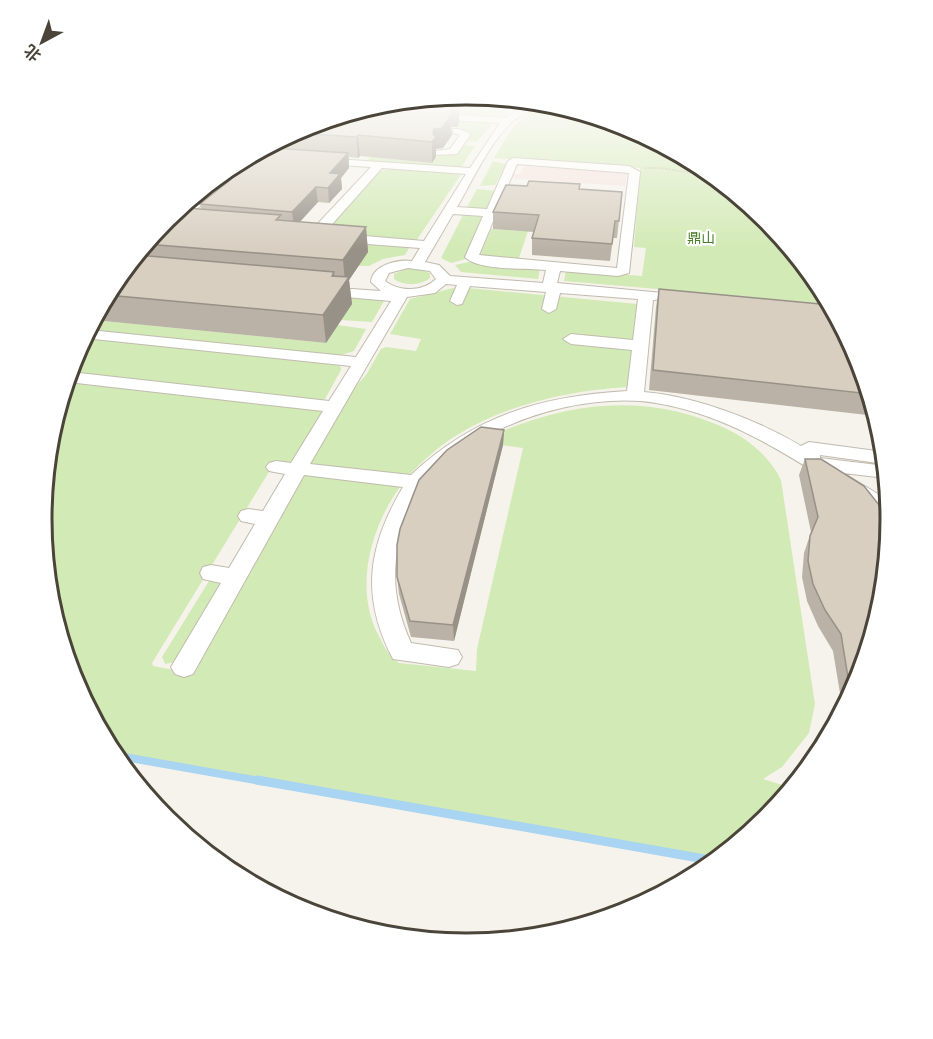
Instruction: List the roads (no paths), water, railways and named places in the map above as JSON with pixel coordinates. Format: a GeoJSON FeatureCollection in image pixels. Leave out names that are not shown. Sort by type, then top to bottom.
{"type":"FeatureCollection","features":[{"type":"Feature","properties":{"kind":"street"},"geometry":{"type":"LineString","coordinates":[[487,153],[496,160]]}},
{"type":"Feature","properties":{"kind":"street"},"geometry":{"type":"LineString","coordinates":[[270,156],[473,171],[496,160],[633,170],[635,172],[627,202],[624,270],[618,272],[480,261],[472,257],[492,213],[497,188],[496,160]]}},
{"type":"Feature","properties":{"kind":"street"},"geometry":{"type":"LineString","coordinates":[[379,165],[308,236],[427,245]]}},
{"type":"Feature","properties":{"kind":"street"},"geometry":{"type":"LineString","coordinates":[[417,264],[473,171]]}},
{"type":"Feature","properties":{"kind":"street"},"geometry":{"type":"LineString","coordinates":[[463,186],[497,188]]}},
{"type":"Feature","properties":{"kind":"street"},"geometry":{"type":"LineString","coordinates":[[448,210],[492,213]]}},
{"type":"Feature","properties":{"kind":"street"},"geometry":{"type":"LineString","coordinates":[[173,228],[195,226]]}},
{"type":"Feature","properties":{"kind":"street"},"geometry":{"type":"LineString","coordinates":[[402,295],[381,285],[378,278],[384,270],[417,264],[440,271],[443,280]]}},
{"type":"Feature","properties":{"kind":"street"},"geometry":{"type":"LineString","coordinates":[[549,309],[554,266]]}},
{"type":"Feature","properties":{"kind":"street"},"geometry":{"type":"LineString","coordinates":[[307,289],[402,295],[434,288],[443,280],[466,280],[670,297]]}},
{"type":"Feature","properties":{"kind":"street"},"geometry":{"type":"LineString","coordinates":[[457,301],[466,280]]}},
{"type":"Feature","properties":{"kind":"street"},"geometry":{"type":"LineString","coordinates":[[184,667],[236,577],[258,518],[298,469],[402,295]]}},
{"type":"Feature","properties":{"kind":"street"},"geometry":{"type":"LineString","coordinates":[[635,396],[646,295]]}},
{"type":"Feature","properties":{"kind":"street"},"geometry":{"type":"LineString","coordinates":[[96,335],[361,362]]}},
{"type":"Feature","properties":{"kind":"street"},"geometry":{"type":"LineString","coordinates":[[571,339],[641,346]]}},
{"type":"Feature","properties":{"kind":"street"},"geometry":{"type":"LineString","coordinates":[[77,378],[334,407]]}},
{"type":"Feature","properties":{"kind":"street"},"geometry":{"type":"LineString","coordinates":[[449,657],[402,652],[390,627],[380,585],[386,544],[398,511],[416,482],[435,462],[469,438],[522,415],[570,401],[635,396],[658,398],[712,413],[777,440],[880,504]]}},
{"type":"Feature","properties":{"kind":"street"},"geometry":{"type":"LineString","coordinates":[[811,463],[809,448],[876,457]]}},
{"type":"Feature","properties":{"kind":"street"},"geometry":{"type":"LineString","coordinates":[[811,463],[878,471]]}},
{"type":"Feature","properties":{"kind":"street"},"geometry":{"type":"LineString","coordinates":[[276,467],[416,482]]}},
{"type":"Feature","properties":{"kind":"street"},"geometry":{"type":"LineString","coordinates":[[211,573],[236,577]]}},
{"type":"Feature","properties":{"kind":"waterway"},"geometry":{"type":"LineString","coordinates":[[127,758],[266,782]]}},
{"type":"Feature","properties":{"kind":"waterway"},"geometry":{"type":"LineString","coordinates":[[257,780],[704,859]]}},
{"type":"Feature","properties":{"kind":"park label","name":"鼎山"},"geometry":{"type":"Point","coordinates":[701,238]}}]}
